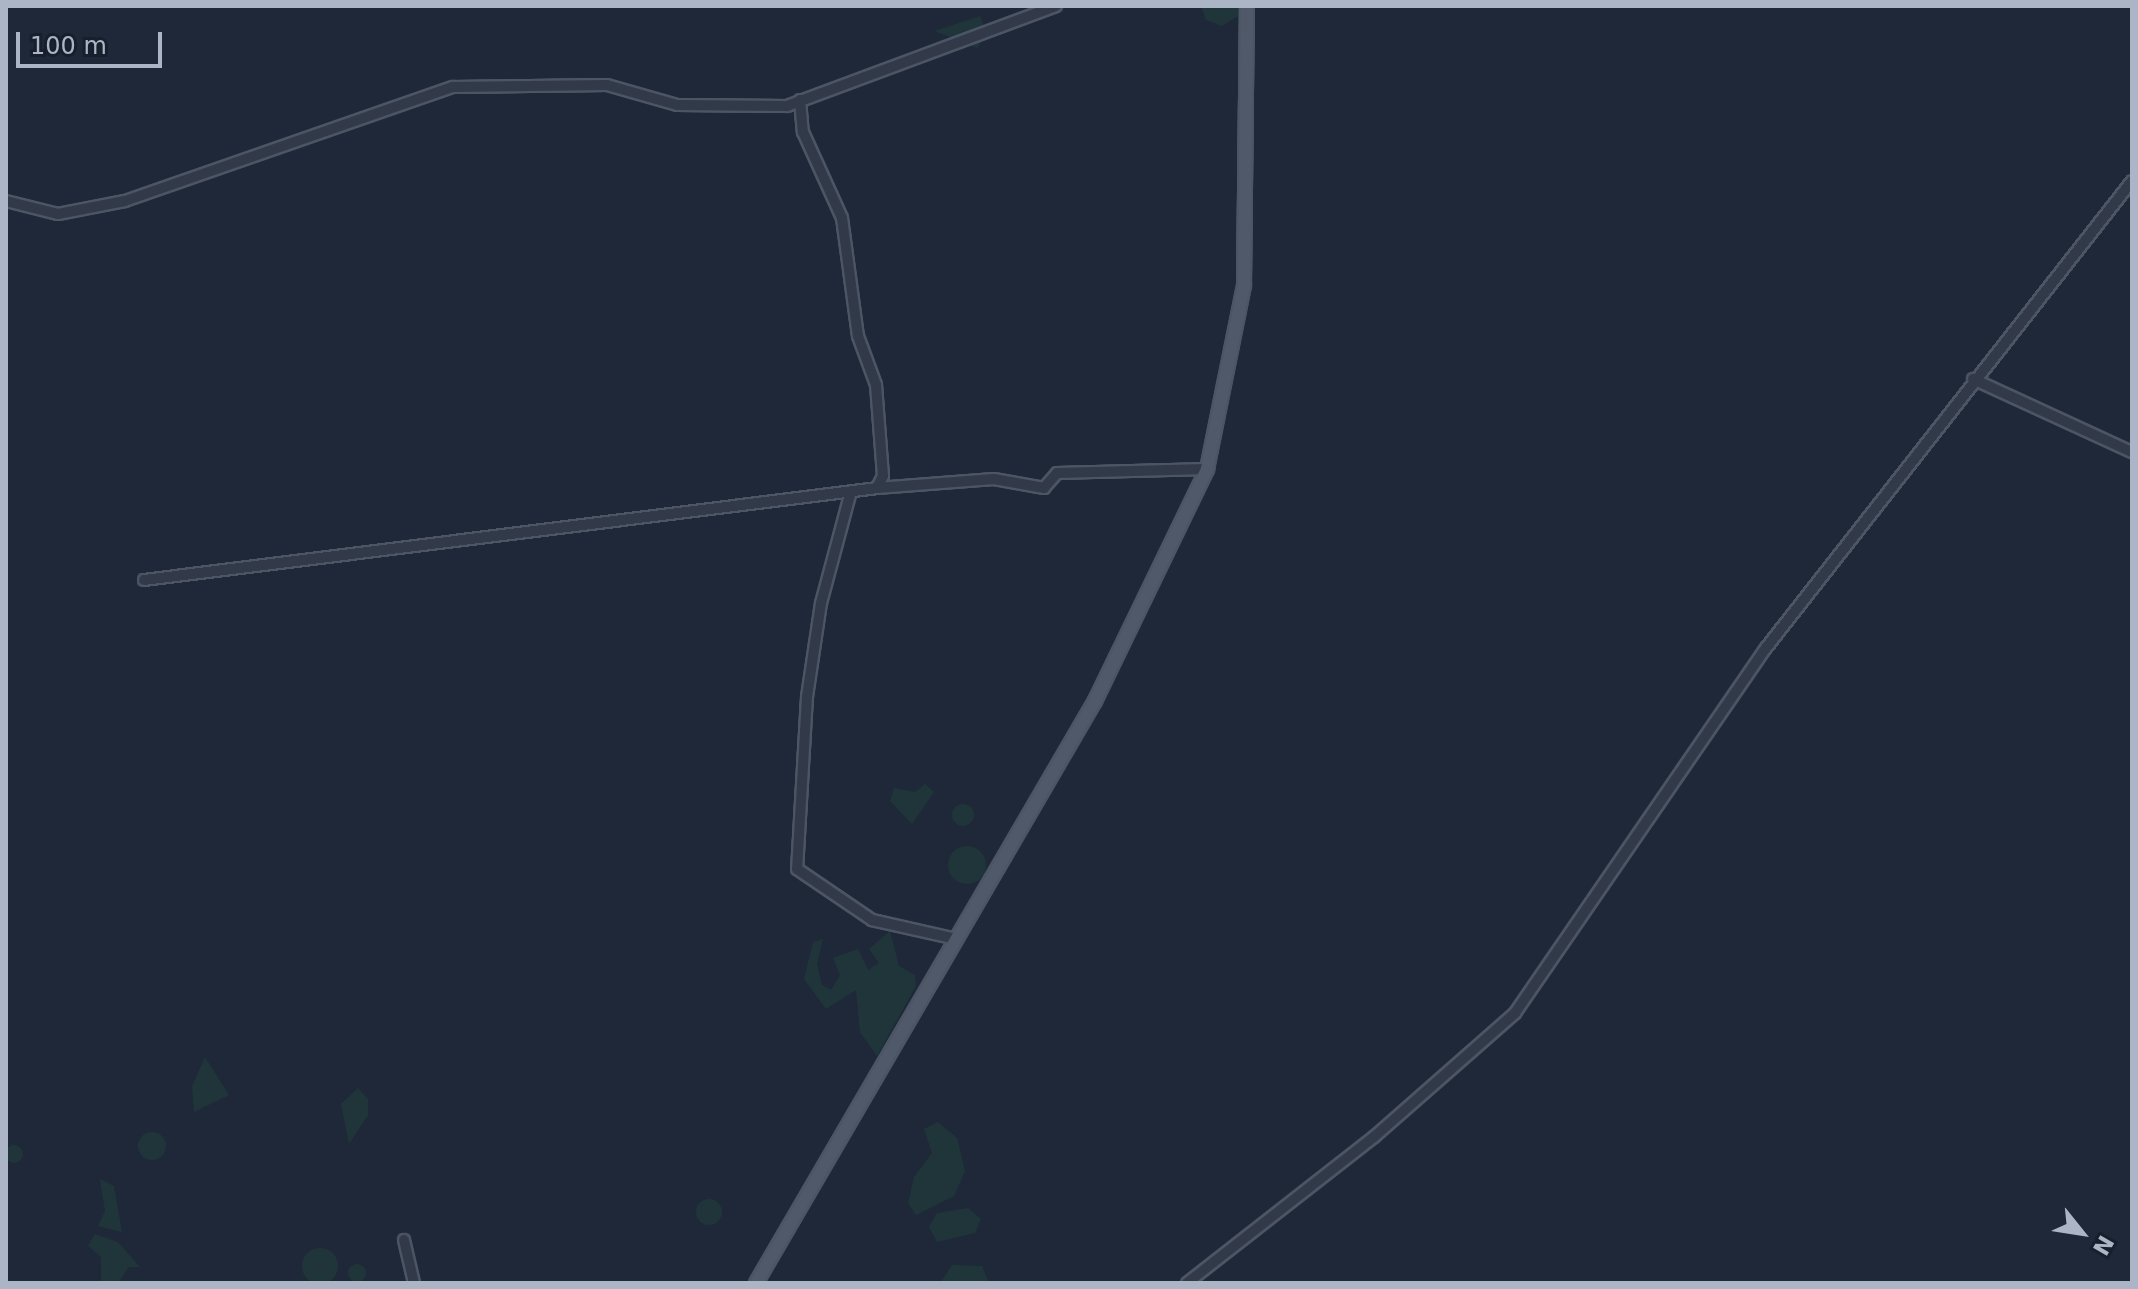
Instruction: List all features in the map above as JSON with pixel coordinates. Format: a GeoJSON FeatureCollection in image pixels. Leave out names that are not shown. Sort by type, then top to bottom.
{"type":"FeatureCollection","features":[{"type":"Feature","properties":{"kind":"main road"},"geometry":{"type":"LineString","coordinates":[[756,1283],[1140,619],[1207,469],[1244,285],[1247,6]]}},
{"type":"Feature","properties":{"kind":"street"},"geometry":{"type":"LineString","coordinates":[[6,201],[58,214],[150,195],[453,87],[607,85],[677,105],[736,108],[800,100],[1056,6]]}},
{"type":"Feature","properties":{"kind":"street"},"geometry":{"type":"LineString","coordinates":[[800,100],[803,132],[842,218],[858,336],[876,385],[883,476],[877,488]]}},
{"type":"Feature","properties":{"kind":"street"},"geometry":{"type":"LineString","coordinates":[[1187,1283],[1374,1137],[1515,1013],[1766,648],[1973,379],[2132,181]]}},
{"type":"Feature","properties":{"kind":"street"},"geometry":{"type":"LineString","coordinates":[[1973,379],[2132,452]]}},
{"type":"Feature","properties":{"kind":"street"},"geometry":{"type":"LineString","coordinates":[[144,580],[850,495],[877,488],[994,479],[1044,488],[1057,473],[1207,469]]}},
{"type":"Feature","properties":{"kind":"street"},"geometry":{"type":"LineString","coordinates":[[850,495],[821,603],[807,697],[797,869],[872,920],[956,939]]}},
{"type":"Feature","properties":{"kind":"street"},"geometry":{"type":"LineString","coordinates":[[404,1240],[414,1282]]}},
{"type":"Feature","properties":{"kind":"green space"},"geometry":{"type":"Polygon","coordinates":[[[1201,6],[1255,6],[1222,26],[1206,20],[1201,6]]]}},
{"type":"Feature","properties":{"kind":"green space"},"geometry":{"type":"Polygon","coordinates":[[[980,16],[987,34],[977,48],[935,31],[980,16]]]}},
{"type":"Feature","properties":{"kind":"green space"},"geometry":{"type":"Polygon","coordinates":[[[925,784],[934,792],[912,824],[890,801],[894,788],[915,792],[925,784]]]}},
{"type":"Feature","properties":{"kind":"green space"},"geometry":{"type":"Polygon","coordinates":[[[959,804],[967,804],[974,815],[967,826],[959,826],[952,819],[952,811],[959,804]]]}},
{"type":"Feature","properties":{"kind":"green space"},"geometry":{"type":"Polygon","coordinates":[[[967,846],[981,851],[986,865],[981,879],[967,884],[953,879],[948,865],[953,851],[967,846]]]}},
{"type":"Feature","properties":{"kind":"green space"},"geometry":{"type":"Polygon","coordinates":[[[890,931],[899,966],[915,975],[916,986],[877,1056],[860,1032],[856,990],[826,1009],[804,979],[813,942],[823,939],[817,964],[822,985],[831,990],[840,975],[833,958],[858,949],[868,970],[879,963],[869,949],[890,931]]]}},
{"type":"Feature","properties":{"kind":"green space"},"geometry":{"type":"Polygon","coordinates":[[[205,1057],[229,1095],[194,1112],[192,1086],[205,1057]]]}},
{"type":"Feature","properties":{"kind":"green space"},"geometry":{"type":"Polygon","coordinates":[[[358,1088],[368,1099],[368,1115],[349,1144],[341,1104],[358,1088]]]}},
{"type":"Feature","properties":{"kind":"green space"},"geometry":{"type":"Polygon","coordinates":[[[938,1122],[957,1138],[965,1171],[954,1196],[916,1215],[908,1203],[914,1177],[932,1153],[924,1129],[938,1122]]]}},
{"type":"Feature","properties":{"kind":"green space"},"geometry":{"type":"Polygon","coordinates":[[[152,1132],[162,1136],[166,1146],[162,1156],[152,1160],[142,1156],[138,1146],[142,1136],[152,1132]]]}},
{"type":"Feature","properties":{"kind":"green space"},"geometry":{"type":"Polygon","coordinates":[[[10,1145],[18,1145],[23,1154],[21,1161],[10,1163],[5,1158],[5,1150],[10,1145]]]}},
{"type":"Feature","properties":{"kind":"green space"},"geometry":{"type":"Polygon","coordinates":[[[100,1179],[114,1186],[122,1232],[98,1226],[105,1211],[100,1179]]]}},
{"type":"Feature","properties":{"kind":"green space"},"geometry":{"type":"Polygon","coordinates":[[[709,1199],[718,1203],[722,1212],[718,1221],[709,1225],[700,1221],[696,1212],[700,1203],[709,1199]]]}},
{"type":"Feature","properties":{"kind":"green space"},"geometry":{"type":"Polygon","coordinates":[[[968,1208],[981,1219],[975,1233],[937,1242],[929,1227],[937,1213],[968,1208]]]}},
{"type":"Feature","properties":{"kind":"green space"},"geometry":{"type":"Polygon","coordinates":[[[95,1234],[118,1242],[140,1267],[129,1267],[118,1283],[101,1283],[101,1257],[88,1246],[95,1234]]]}},
{"type":"Feature","properties":{"kind":"green space"},"geometry":{"type":"Polygon","coordinates":[[[320,1248],[333,1253],[338,1266],[333,1279],[320,1284],[307,1279],[302,1266],[307,1253],[320,1248]]]}},
{"type":"Feature","properties":{"kind":"green space"},"geometry":{"type":"Polygon","coordinates":[[[357,1264],[366,1273],[357,1282],[348,1273],[357,1264]]]}},
{"type":"Feature","properties":{"kind":"green space"},"geometry":{"type":"Polygon","coordinates":[[[952,1265],[982,1266],[989,1283],[940,1283],[952,1265]]]}}]}
